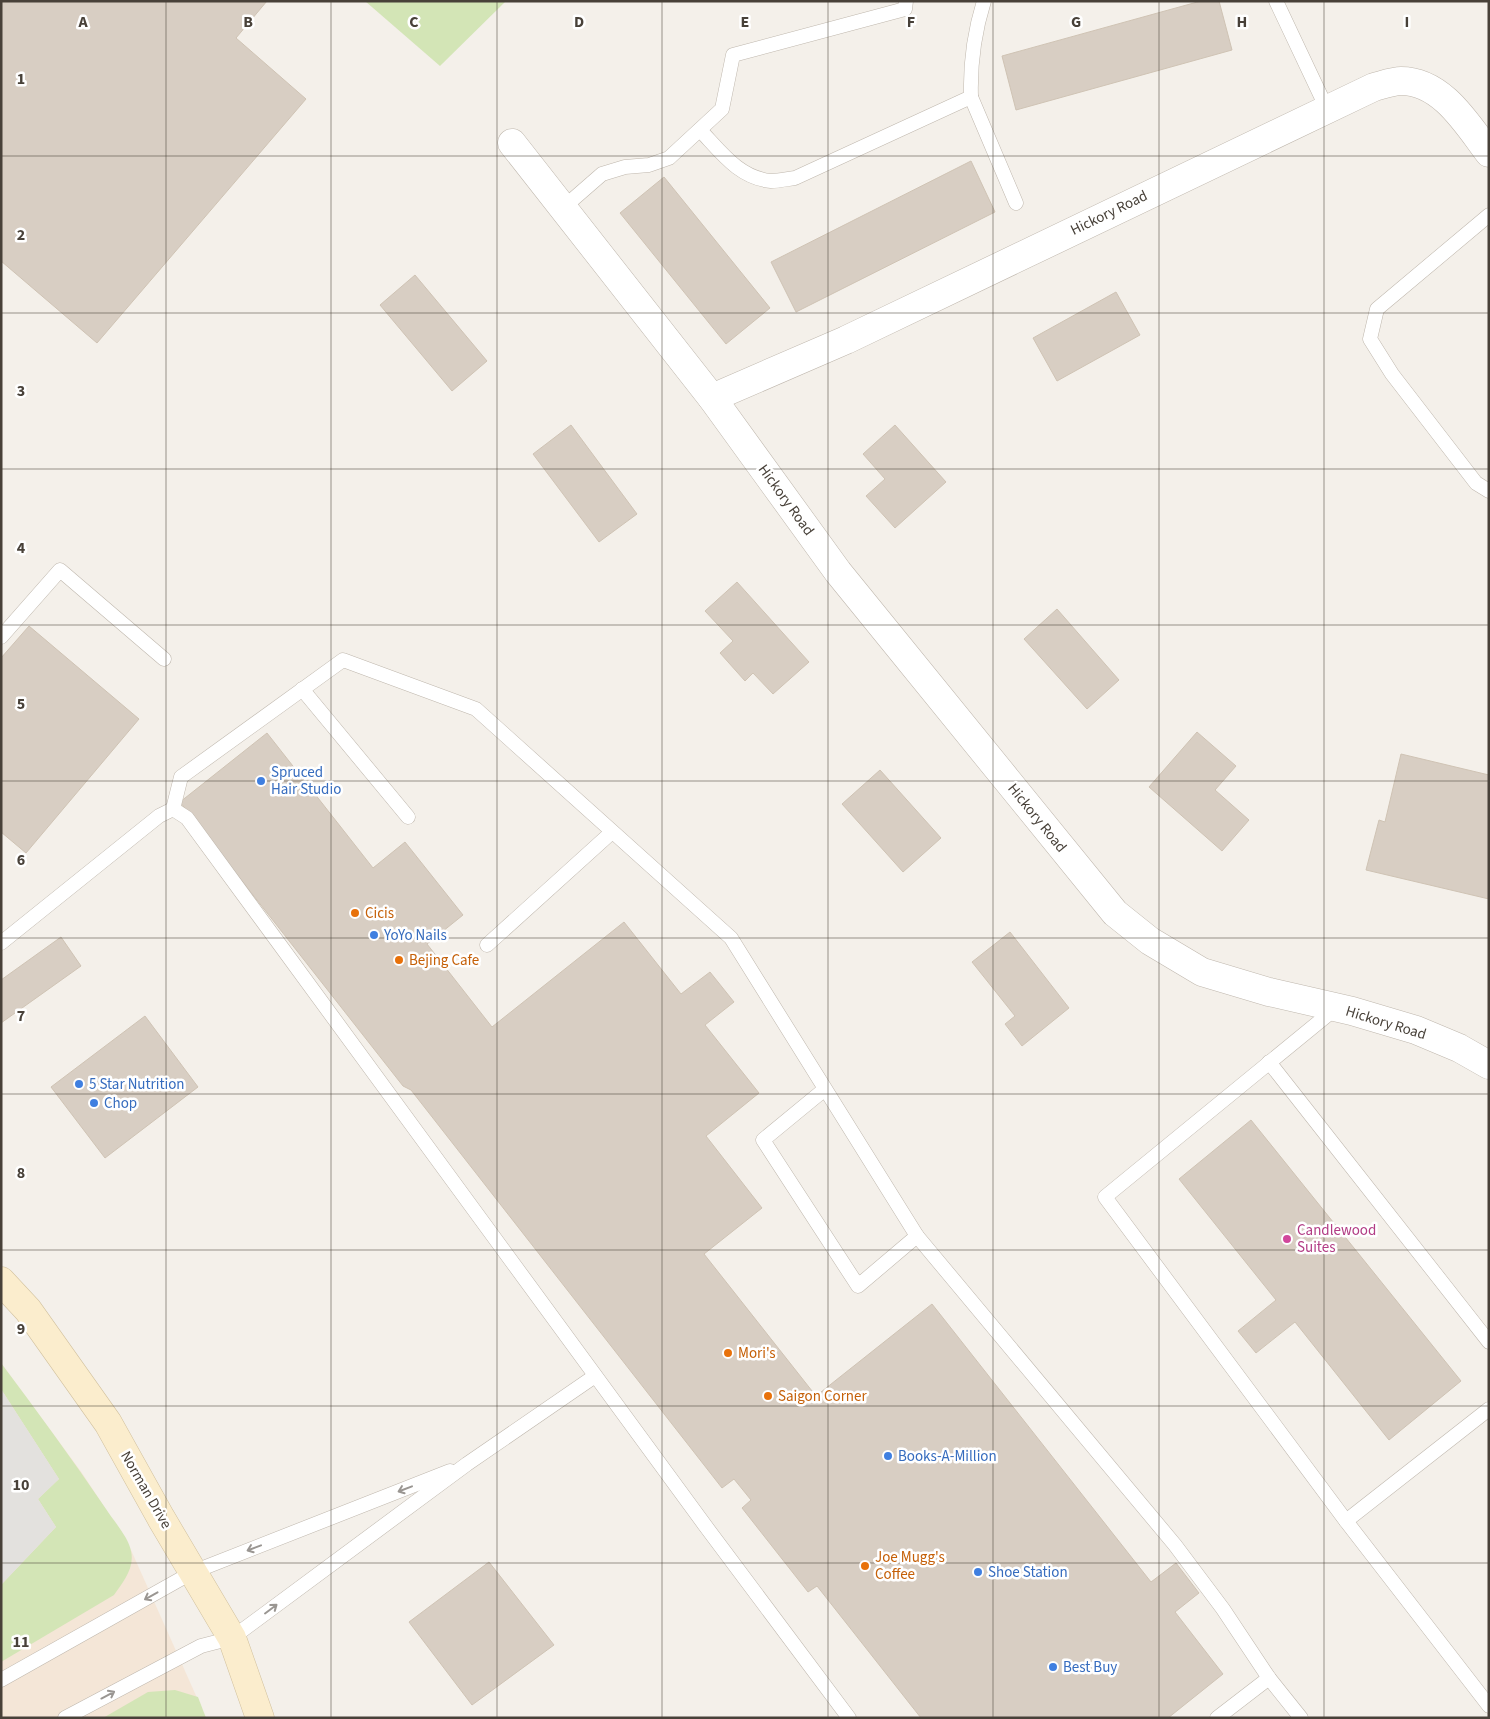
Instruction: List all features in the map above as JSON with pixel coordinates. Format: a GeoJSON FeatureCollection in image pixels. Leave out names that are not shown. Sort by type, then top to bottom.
{"type":"FeatureCollection","features":[{"type":"Feature","properties":{"kind":"street","name":"Hickory Road"},"geometry":{"type":"LineString","coordinates":[[712,398],[846,340],[1374,87],[1401,81],[1423,86],[1449,101],[1489,152]]}},
{"type":"Feature","properties":{"kind":"street","name":"Hickory Road"},"geometry":{"type":"LineString","coordinates":[[512,143],[712,398],[838,572],[1115,913],[1150,941],[1202,972],[1269,992],[1416,1030],[1459,1048],[1489,1065]]}},
{"type":"Feature","properties":{"kind":"street","name":"Norman Drive"},"geometry":{"type":"LineString","coordinates":[[1,1281],[28,1310],[108,1423],[232,1638],[260,1718]]}},
{"type":"Feature","properties":{"kind":"lane"},"geometry":{"type":"LineString","coordinates":[[563,208],[602,174],[625,167],[649,165],[669,158],[722,109],[733,55],[905,9],[906,1]]}},
{"type":"Feature","properties":{"kind":"lane"},"geometry":{"type":"LineString","coordinates":[[984,1],[973,41],[970,71],[971,97],[1016,203]]}},
{"type":"Feature","properties":{"kind":"lane"},"geometry":{"type":"LineString","coordinates":[[1276,1],[1326,109]]}},
{"type":"Feature","properties":{"kind":"lane"},"geometry":{"type":"LineString","coordinates":[[700,130],[737,169],[752,177],[772,181],[795,178],[971,97]]}},
{"type":"Feature","properties":{"kind":"lane"},"geometry":{"type":"LineString","coordinates":[[1489,215],[1377,309],[1370,339],[1392,374],[1476,484],[1489,491]]}},
{"type":"Feature","properties":{"kind":"lane"},"geometry":{"type":"LineString","coordinates":[[1,637],[60,570],[164,659]]}},
{"type":"Feature","properties":{"kind":"lane"},"geometry":{"type":"LineString","coordinates":[[1,943],[159,816],[173,809],[181,777],[343,660],[476,710],[731,938],[917,1236],[1175,1545],[1223,1609],[1269,1678],[1301,1718]]}},
{"type":"Feature","properties":{"kind":"lane"},"geometry":{"type":"LineString","coordinates":[[302,689],[408,817]]}},
{"type":"Feature","properties":{"kind":"lane"},"geometry":{"type":"LineString","coordinates":[[173,809],[187,818],[595,1376],[849,1718]]}},
{"type":"Feature","properties":{"kind":"lane"},"geometry":{"type":"LineString","coordinates":[[487,945],[612,832]]}},
{"type":"Feature","properties":{"kind":"lane"},"geometry":{"type":"LineString","coordinates":[[1336,1008],[1105,1197],[1346,1521],[1489,1706]]}},
{"type":"Feature","properties":{"kind":"lane"},"geometry":{"type":"LineString","coordinates":[[1269,1062],[1489,1342]]}},
{"type":"Feature","properties":{"kind":"lane"},"geometry":{"type":"LineString","coordinates":[[825,1089],[763,1140],[858,1286],[917,1236]]}},
{"type":"Feature","properties":{"kind":"lane"},"geometry":{"type":"LineString","coordinates":[[65,1718],[201,1646],[232,1638],[467,1464],[595,1376]]}},
{"type":"Feature","properties":{"kind":"lane"},"geometry":{"type":"LineString","coordinates":[[1346,1521],[1489,1409]]}},
{"type":"Feature","properties":{"kind":"lane"},"geometry":{"type":"LineString","coordinates":[[1,1680],[193,1572],[467,1464]]}},
{"type":"Feature","properties":{"kind":"lane"},"geometry":{"type":"LineString","coordinates":[[1218,1718],[1269,1678]]}},
{"type":"Feature","properties":{"kind":"shaded area"},"geometry":{"type":"Polygon","coordinates":[[[1,1363],[82,1473],[122,1534],[131,1550],[206,1718],[1,1718],[1,1363]]]}},
{"type":"Feature","properties":{"kind":"shaded area"},"geometry":{"type":"Polygon","coordinates":[[[1,1389],[59,1479],[38,1499],[56,1527],[1,1585],[1,1389]]]}},
{"type":"Feature","properties":{"kind":"green space"},"geometry":{"type":"Polygon","coordinates":[[[365,1],[506,1],[440,66],[365,1]]]}},
{"type":"Feature","properties":{"kind":"green space"},"geometry":{"type":"Polygon","coordinates":[[[1,1363],[120,1529],[130,1546],[132,1557],[130,1569],[114,1595],[1,1662],[1,1585],[56,1527],[38,1499],[59,1479],[1,1389],[1,1363]]]}},
{"type":"Feature","properties":{"kind":"green space"},"geometry":{"type":"Polygon","coordinates":[[[175,1690],[198,1697],[206,1718],[103,1718],[148,1692],[175,1690]]]}},
{"type":"Feature","properties":{"kind":"building"},"geometry":{"type":"Polygon","coordinates":[[[1,1],[267,1],[236,38],[306,99],[97,343],[1,261],[1,1]]]}},
{"type":"Feature","properties":{"kind":"building"},"geometry":{"type":"Polygon","coordinates":[[[1201,1],[1219,1],[1232,50],[1016,110],[1002,56],[1201,1]]]}},
{"type":"Feature","properties":{"kind":"building"},"geometry":{"type":"Polygon","coordinates":[[[971,161],[995,212],[796,312],[771,262],[971,161]]]}},
{"type":"Feature","properties":{"kind":"building"},"geometry":{"type":"Polygon","coordinates":[[[664,177],[770,308],[726,344],[620,213],[664,177]]]}},
{"type":"Feature","properties":{"kind":"building"},"geometry":{"type":"Polygon","coordinates":[[[415,275],[487,361],[452,391],[380,305],[415,275]]]}},
{"type":"Feature","properties":{"kind":"building"},"geometry":{"type":"Polygon","coordinates":[[[1116,292],[1140,335],[1057,381],[1033,338],[1116,292]]]}},
{"type":"Feature","properties":{"kind":"building"},"geometry":{"type":"Polygon","coordinates":[[[571,425],[637,514],[599,542],[533,454],[571,425]]]}},
{"type":"Feature","properties":{"kind":"building"},"geometry":{"type":"Polygon","coordinates":[[[895,425],[946,482],[895,528],[866,496],[885,479],[863,454],[895,425]]]}},
{"type":"Feature","properties":{"kind":"building"},"geometry":{"type":"Polygon","coordinates":[[[737,582],[809,662],[773,694],[753,673],[745,681],[720,653],[733,641],[705,611],[737,582]]]}},
{"type":"Feature","properties":{"kind":"building"},"geometry":{"type":"Polygon","coordinates":[[[1057,609],[1119,680],[1087,709],[1024,639],[1057,609]]]}},
{"type":"Feature","properties":{"kind":"building"},"geometry":{"type":"Polygon","coordinates":[[[29,626],[139,719],[26,853],[1,832],[1,658],[29,626]]]}},
{"type":"Feature","properties":{"kind":"building"},"geometry":{"type":"Polygon","coordinates":[[[1197,732],[1236,766],[1215,790],[1249,820],[1222,851],[1149,787],[1197,732]]]}},
{"type":"Feature","properties":{"kind":"building"},"geometry":{"type":"Polygon","coordinates":[[[267,733],[373,868],[405,842],[463,915],[427,944],[492,1027],[624,922],[681,994],[710,972],[734,1002],[705,1025],[759,1093],[706,1136],[762,1208],[704,1254],[816,1396],[932,1304],[1151,1582],[1176,1563],[1199,1593],[1175,1612],[1223,1674],[1168,1718],[921,1718],[817,1586],[808,1592],[742,1508],[751,1500],[734,1479],[722,1488],[411,1090],[403,1086],[180,802],[267,733]]]}},
{"type":"Feature","properties":{"kind":"building"},"geometry":{"type":"Polygon","coordinates":[[[1401,754],[1489,775],[1489,899],[1366,870],[1379,820],[1385,822],[1401,754]]]}},
{"type":"Feature","properties":{"kind":"building"},"geometry":{"type":"Polygon","coordinates":[[[880,770],[941,838],[903,872],[842,804],[880,770]]]}},
{"type":"Feature","properties":{"kind":"building"},"geometry":{"type":"Polygon","coordinates":[[[1010,932],[1069,1008],[1022,1046],[1005,1024],[1015,1016],[972,962],[1010,932]]]}},
{"type":"Feature","properties":{"kind":"building"},"geometry":{"type":"Polygon","coordinates":[[[61,937],[81,966],[1,1023],[1,980],[61,937]]]}},
{"type":"Feature","properties":{"kind":"building"},"geometry":{"type":"Polygon","coordinates":[[[145,1016],[198,1087],[105,1158],[51,1087],[145,1016]]]}},
{"type":"Feature","properties":{"kind":"building","name":"Candlewood Suites"},"geometry":{"type":"Polygon","coordinates":[[[1251,1120],[1461,1381],[1389,1440],[1295,1322],[1256,1353],[1238,1331],[1276,1300],[1179,1179],[1251,1120]]]}},
{"type":"Feature","properties":{"kind":"building"},"geometry":{"type":"Polygon","coordinates":[[[489,1562],[554,1645],[472,1705],[409,1622],[489,1562]]]}},
{"type":"Feature","properties":{"kind":"place","name":"Spruced Hair Studio"},"geometry":{"type":"Point","coordinates":[261,781]}},
{"type":"Feature","properties":{"kind":"place","name":"Cicis"},"geometry":{"type":"Point","coordinates":[355,913]}},
{"type":"Feature","properties":{"kind":"place","name":"YoYo Nails"},"geometry":{"type":"Point","coordinates":[374,935]}},
{"type":"Feature","properties":{"kind":"place","name":"Bejing Cafe"},"geometry":{"type":"Point","coordinates":[399,960]}},
{"type":"Feature","properties":{"kind":"place","name":"5 Star Nutrition"},"geometry":{"type":"Point","coordinates":[79,1084]}},
{"type":"Feature","properties":{"kind":"place","name":"Chop"},"geometry":{"type":"Point","coordinates":[94,1103]}},
{"type":"Feature","properties":{"kind":"place","name":"Candlewood Suites"},"geometry":{"type":"Point","coordinates":[1287,1239]}},
{"type":"Feature","properties":{"kind":"place","name":"Mori's"},"geometry":{"type":"Point","coordinates":[728,1353]}},
{"type":"Feature","properties":{"kind":"place","name":"Saigon Corner"},"geometry":{"type":"Point","coordinates":[768,1396]}},
{"type":"Feature","properties":{"kind":"place","name":"Books-A-Million"},"geometry":{"type":"Point","coordinates":[888,1456]}},
{"type":"Feature","properties":{"kind":"place","name":"Joe Mugg's Coffee"},"geometry":{"type":"Point","coordinates":[865,1566]}},
{"type":"Feature","properties":{"kind":"place","name":"Shoe Station"},"geometry":{"type":"Point","coordinates":[978,1572]}},
{"type":"Feature","properties":{"kind":"place","name":"Best Buy"},"geometry":{"type":"Point","coordinates":[1053,1667]}}]}
